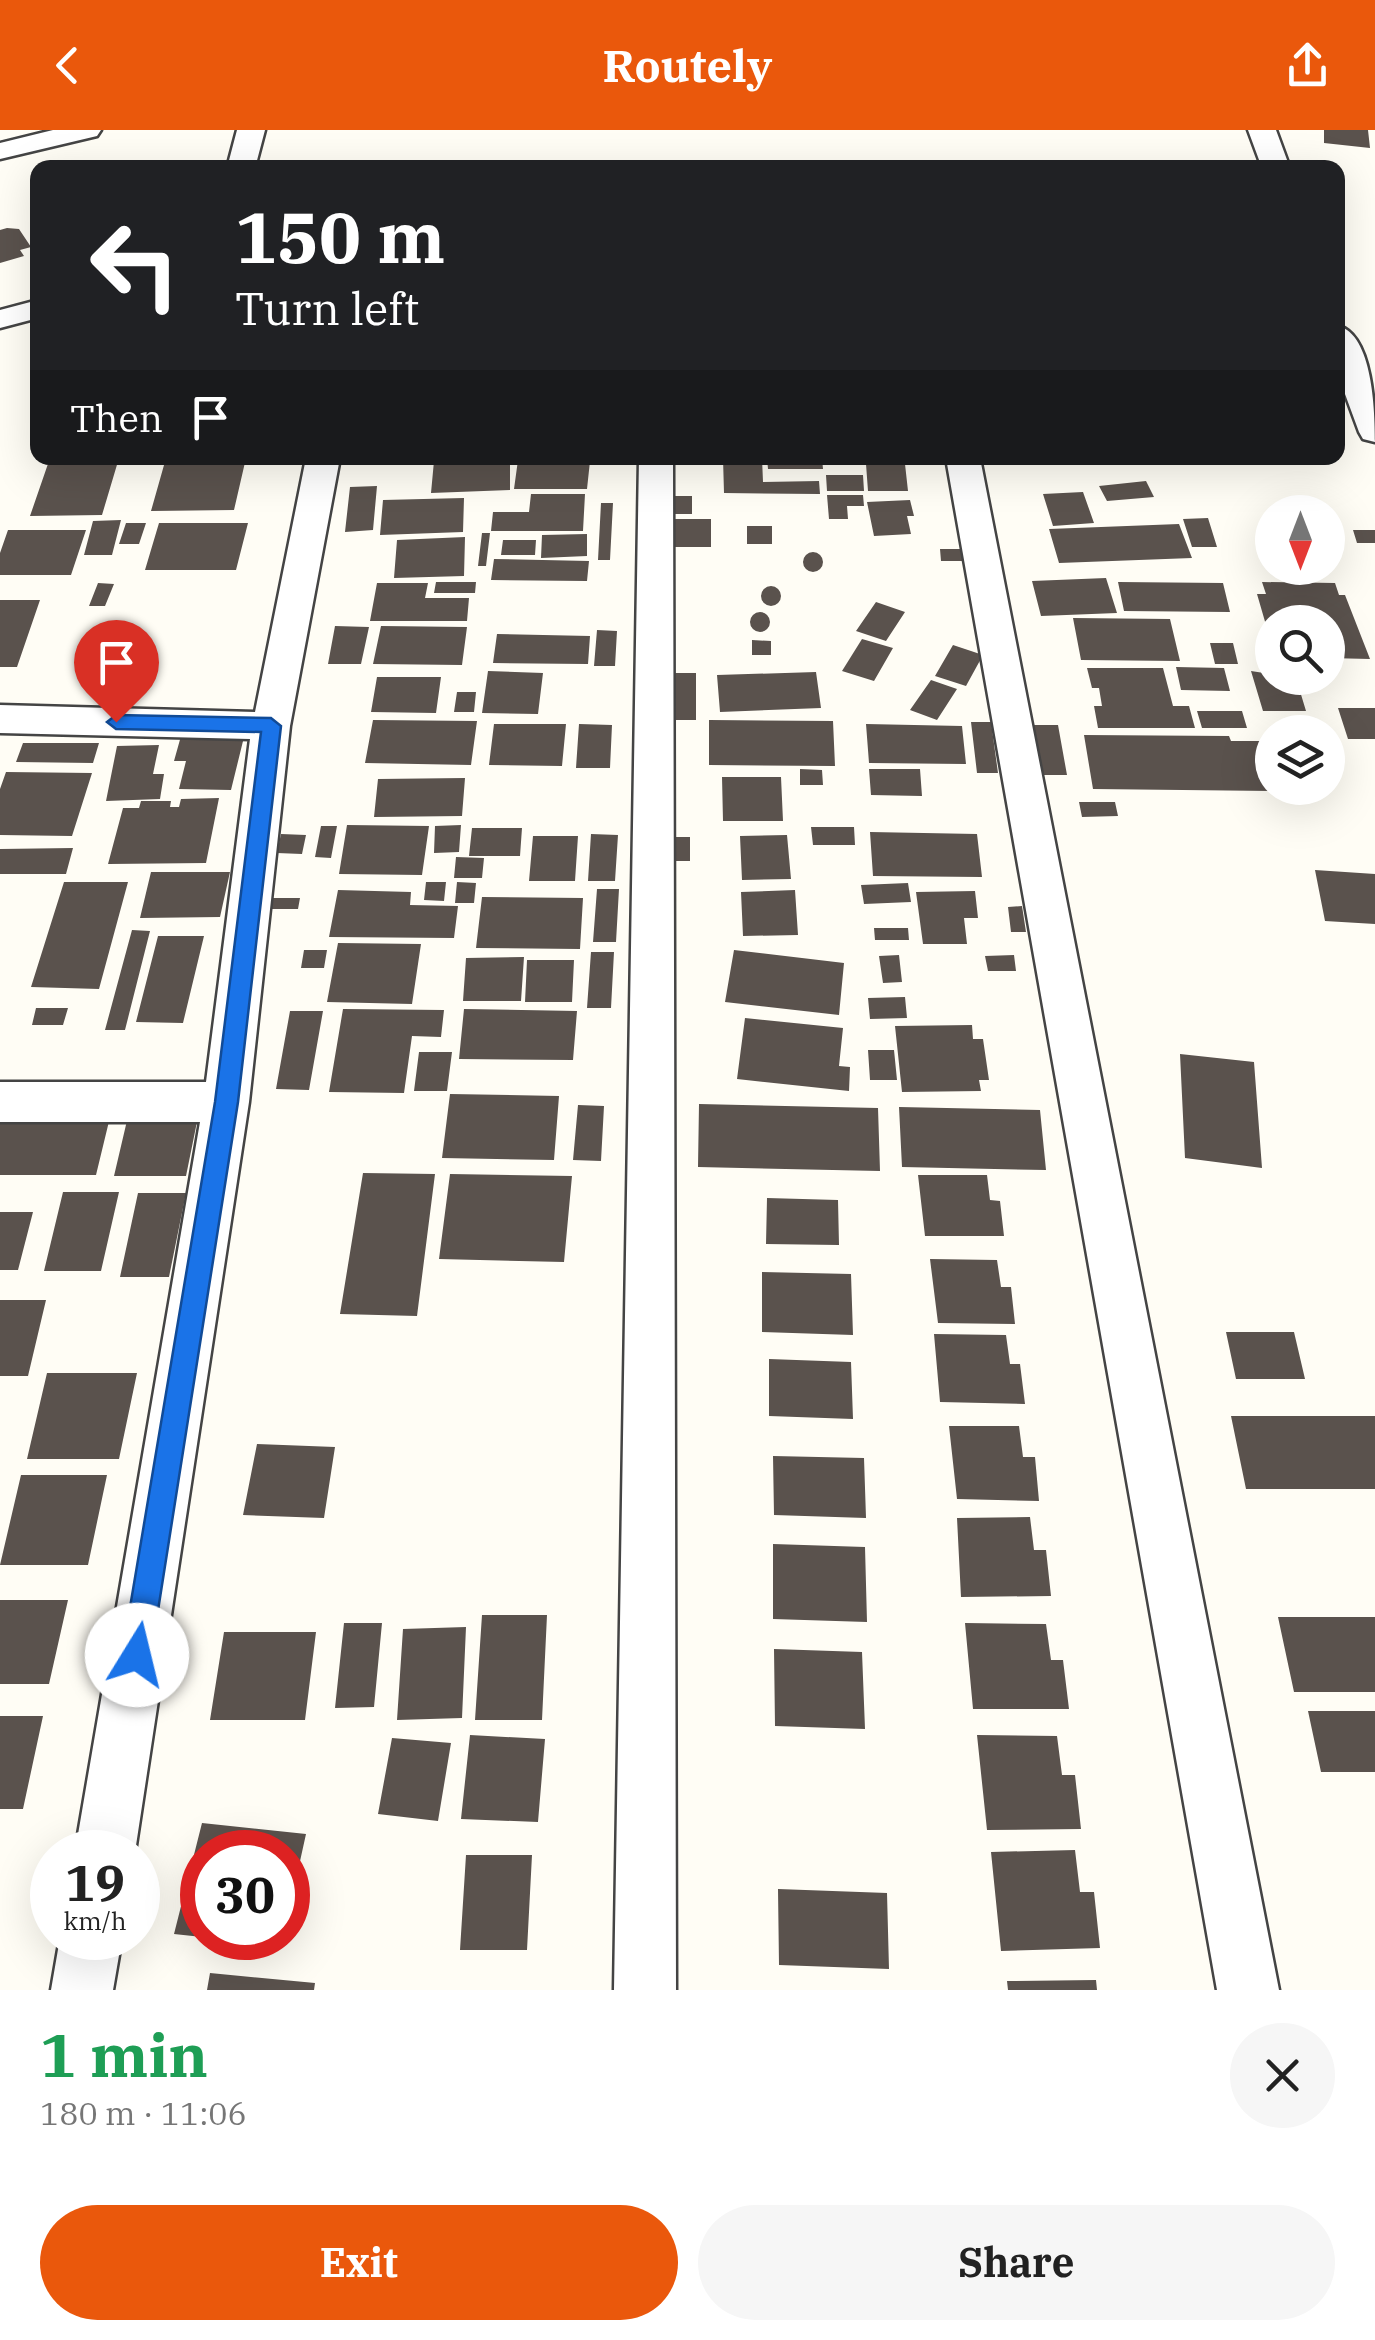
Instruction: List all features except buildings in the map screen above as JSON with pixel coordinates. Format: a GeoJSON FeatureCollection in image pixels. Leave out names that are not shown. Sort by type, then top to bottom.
{"type":"FeatureCollection","features":[{"type":"Feature","properties":{"kind":"street"},"geometry":{"type":"LineString","coordinates":[[0,151],[87,130]]}},
{"type":"Feature","properties":{"kind":"street"},"geometry":{"type":"LineString","coordinates":[[243,160],[251,130]]}},
{"type":"Feature","properties":{"kind":"street"},"geometry":{"type":"LineString","coordinates":[[1262,130],[1273,160]]}},
{"type":"Feature","properties":{"kind":"street"},"geometry":{"type":"LineString","coordinates":[[1345,353],[1375,432]]}},
{"type":"Feature","properties":{"kind":"street"},"geometry":{"type":"LineString","coordinates":[[109,1830],[226,1102],[271,726],[321,465]]}},
{"type":"Feature","properties":{"kind":"street"},"geometry":{"type":"LineString","coordinates":[[645,1990],[656,465]]}},
{"type":"Feature","properties":{"kind":"street"},"geometry":{"type":"LineString","coordinates":[[964,465],[1248,1990]]}},
{"type":"Feature","properties":{"kind":"street"},"geometry":{"type":"LineString","coordinates":[[0,719],[271,726]]}},
{"type":"Feature","properties":{"kind":"street"},"geometry":{"type":"LineString","coordinates":[[0,1102],[226,1102]]}},
{"type":"Feature","properties":{"kind":"street"},"geometry":{"type":"LineString","coordinates":[[82,1990],[87,1960]]}},
{"type":"Feature","properties":{"kind":"route"},"geometry":{"type":"LineString","coordinates":[[116,722],[271,726],[226,1102],[137,1655]]}}]}
